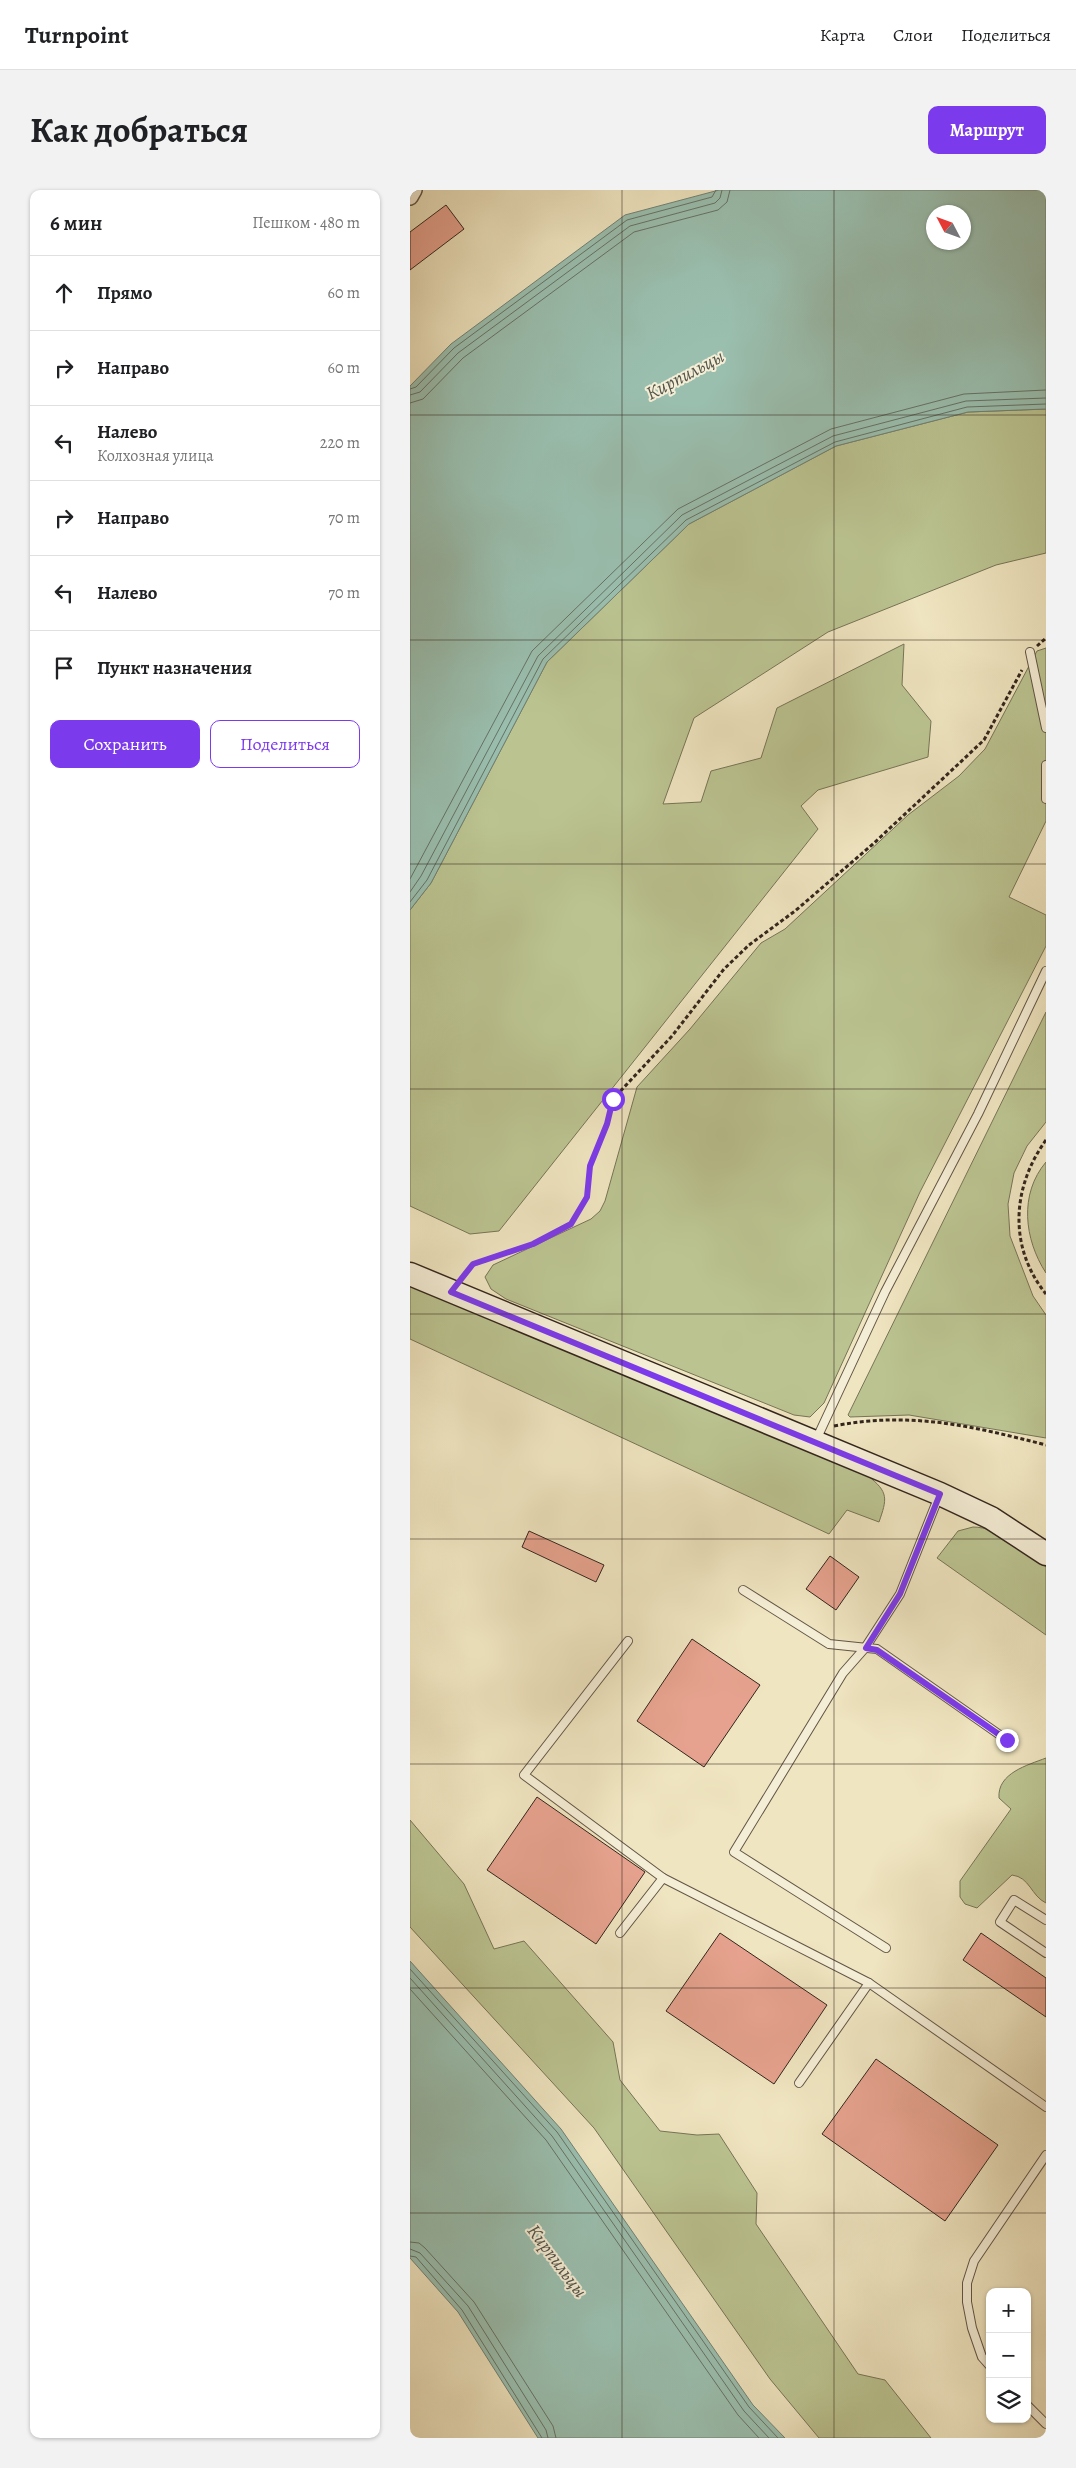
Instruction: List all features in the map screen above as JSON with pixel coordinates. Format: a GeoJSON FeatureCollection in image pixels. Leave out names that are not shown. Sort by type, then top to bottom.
{"type":"FeatureCollection","features":[{"type":"Feature","properties":{"kind":"main road"},"geometry":{"type":"LineString","coordinates":[[410,1274],[451,1292],[818,1435],[991,1518],[1046,1554]]}},
{"type":"Feature","properties":{"kind":"street"},"geometry":{"type":"LineString","coordinates":[[410,197],[414,190]]}},
{"type":"Feature","properties":{"kind":"lane"},"geometry":{"type":"LineString","coordinates":[[1030,652],[1046,728]]}},
{"type":"Feature","properties":{"kind":"lane"},"geometry":{"type":"LineString","coordinates":[[1046,765],[1046,799]]}},
{"type":"Feature","properties":{"kind":"lane"},"geometry":{"type":"LineString","coordinates":[[818,1435],[885,1292],[978,1114],[1046,971]]}},
{"type":"Feature","properties":{"kind":"lane"},"geometry":{"type":"LineString","coordinates":[[886,1948],[734,1852],[843,1673],[866,1648],[900,1594],[940,1494]]}},
{"type":"Feature","properties":{"kind":"lane"},"geometry":{"type":"LineString","coordinates":[[743,1590],[829,1644],[877,1650],[1007,1740]]}},
{"type":"Feature","properties":{"kind":"lane"},"geometry":{"type":"LineString","coordinates":[[628,1641],[524,1776],[663,1878],[869,1983],[1046,2107]]}},
{"type":"Feature","properties":{"kind":"lane"},"geometry":{"type":"LineString","coordinates":[[620,1934],[663,1878]]}},
{"type":"Feature","properties":{"kind":"lane"},"geometry":{"type":"LineString","coordinates":[[1046,1920],[1014,1900],[1000,1922],[1046,1953]]}},
{"type":"Feature","properties":{"kind":"lane"},"geometry":{"type":"LineString","coordinates":[[799,2083],[869,1983]]}},
{"type":"Feature","properties":{"kind":"lane"},"geometry":{"type":"LineString","coordinates":[[986,2362],[982,2357],[972,2328],[967,2302],[967,2283],[974,2261],[1046,2155]]}},
{"type":"Feature","properties":{"kind":"lane"},"geometry":{"type":"LineString","coordinates":[[1031,2409],[1046,2424]]}},
{"type":"Feature","properties":{"kind":"path"},"geometry":{"type":"LineString","coordinates":[[451,1292],[473,1264],[533,1244],[571,1224],[587,1197],[590,1166],[607,1124],[613,1099],[672,1036],[724,970],[749,944],[795,912],[984,740],[1016,683],[1030,652],[1046,638]]}},
{"type":"Feature","properties":{"kind":"path"},"geometry":{"type":"LineString","coordinates":[[1046,1140],[1033,1159],[1020,1198],[1017,1218],[1028,1265],[1046,1294]]}},
{"type":"Feature","properties":{"kind":"path"},"geometry":{"type":"LineString","coordinates":[[818,1435],[861,1420],[901,1418],[945,1422],[1046,1445]]}},
{"type":"Feature","properties":{"kind":"green space"},"geometry":{"type":"Polygon","coordinates":[[[1046,409],[1046,553],[996,565],[828,632],[694,718],[663,804],[701,802],[711,771],[761,758],[777,708],[904,644],[902,685],[931,721],[928,757],[818,790],[801,806],[818,829],[499,1231],[470,1234],[410,1206],[410,910],[431,883],[547,662],[689,524],[836,446],[968,412],[1046,409]]]}},
{"type":"Feature","properties":{"kind":"green space"},"geometry":{"type":"Polygon","coordinates":[[[1046,648],[1046,821],[1009,897],[1046,915],[1046,946],[920,1192],[824,1403],[810,1417],[794,1415],[506,1299],[491,1289],[485,1277],[493,1265],[591,1219],[600,1211],[605,1201],[637,1087],[690,1029],[761,943],[785,929],[908,815],[959,776],[985,749],[1037,651],[1046,648]]]}},
{"type":"Feature","properties":{"kind":"green space"},"geometry":{"type":"Polygon","coordinates":[[[1046,1012],[1046,1122],[1027,1146],[1014,1173],[1008,1204],[1010,1236],[1033,1296],[1046,1315],[1046,1438],[909,1415],[850,1417],[848,1415],[1046,1012]]]}},
{"type":"Feature","properties":{"kind":"green space"},"geometry":{"type":"Polygon","coordinates":[[[1046,1162],[1046,1273],[1033,1246],[1029,1231],[1028,1202],[1037,1175],[1046,1162]]]}},
{"type":"Feature","properties":{"kind":"green space"},"geometry":{"type":"Polygon","coordinates":[[[410,1286],[868,1476],[880,1487],[884,1496],[885,1502],[879,1522],[847,1510],[829,1534],[410,1339],[410,1286]]]}},
{"type":"Feature","properties":{"kind":"green space"},"geometry":{"type":"Polygon","coordinates":[[[973,1527],[983,1528],[1002,1535],[1046,1567],[1046,1635],[937,1558],[958,1531],[973,1527]]]}},
{"type":"Feature","properties":{"kind":"green space"},"geometry":{"type":"Polygon","coordinates":[[[1046,1758],[1046,1903],[1037,1896],[1023,1879],[1012,1875],[977,1908],[965,1904],[960,1897],[960,1881],[1011,1809],[999,1798],[1003,1782],[1015,1771],[1046,1758]]]}},
{"type":"Feature","properties":{"kind":"green space"},"geometry":{"type":"Polygon","coordinates":[[[410,1820],[464,1884],[494,1949],[524,1941],[613,2042],[620,2080],[660,2131],[697,2135],[719,2134],[757,2193],[756,2224],[858,2374],[885,2380],[931,2438],[819,2438],[770,2379],[594,2128],[410,1927],[410,1820]]]}},
{"type":"Feature","properties":{"kind":"water","name":"Кирпильцы"},"geometry":{"type":"Polygon","coordinates":[[[719,190],[1046,190],[1046,409],[968,412],[836,446],[689,524],[547,662],[431,883],[410,910],[410,386],[451,344],[625,215],[719,190]]]}},
{"type":"Feature","properties":{"kind":"water","name":"Кирпильцы"},"geometry":{"type":"Polygon","coordinates":[[[410,1961],[561,2129],[753,2405],[785,2438],[538,2438],[458,2312],[410,2258],[410,1961]]]}},
{"type":"Feature","properties":{"kind":"building"},"geometry":{"type":"Polygon","coordinates":[[[446,205],[464,229],[410,270],[410,232],[446,205]]]}},
{"type":"Feature","properties":{"kind":"building"},"geometry":{"type":"Polygon","coordinates":[[[529,1531],[604,1565],[596,1582],[522,1547],[529,1531]]]}},
{"type":"Feature","properties":{"kind":"building"},"geometry":{"type":"Polygon","coordinates":[[[830,1556],[859,1577],[836,1610],[806,1589],[830,1556]]]}},
{"type":"Feature","properties":{"kind":"building"},"geometry":{"type":"Polygon","coordinates":[[[692,1639],[760,1685],[704,1767],[637,1721],[692,1639]]]}},
{"type":"Feature","properties":{"kind":"building"},"geometry":{"type":"Polygon","coordinates":[[[537,1797],[645,1872],[596,1944],[487,1870],[537,1797]]]}},
{"type":"Feature","properties":{"kind":"building"},"geometry":{"type":"Polygon","coordinates":[[[720,1933],[827,2005],[774,2084],[666,2011],[720,1933]]]}},
{"type":"Feature","properties":{"kind":"building"},"geometry":{"type":"Polygon","coordinates":[[[981,1933],[1046,1978],[1046,2017],[963,1960],[981,1933]]]}},
{"type":"Feature","properties":{"kind":"building"},"geometry":{"type":"Polygon","coordinates":[[[876,2059],[998,2145],[945,2221],[822,2134],[876,2059]]]}},
{"type":"Feature","properties":{"kind":"route"},"geometry":{"type":"LineString","coordinates":[[613,1099],[607,1124],[590,1166],[587,1197],[571,1224],[533,1244],[473,1264],[451,1292],[940,1494],[900,1594],[866,1648],[877,1650],[1007,1740]]}}]}
